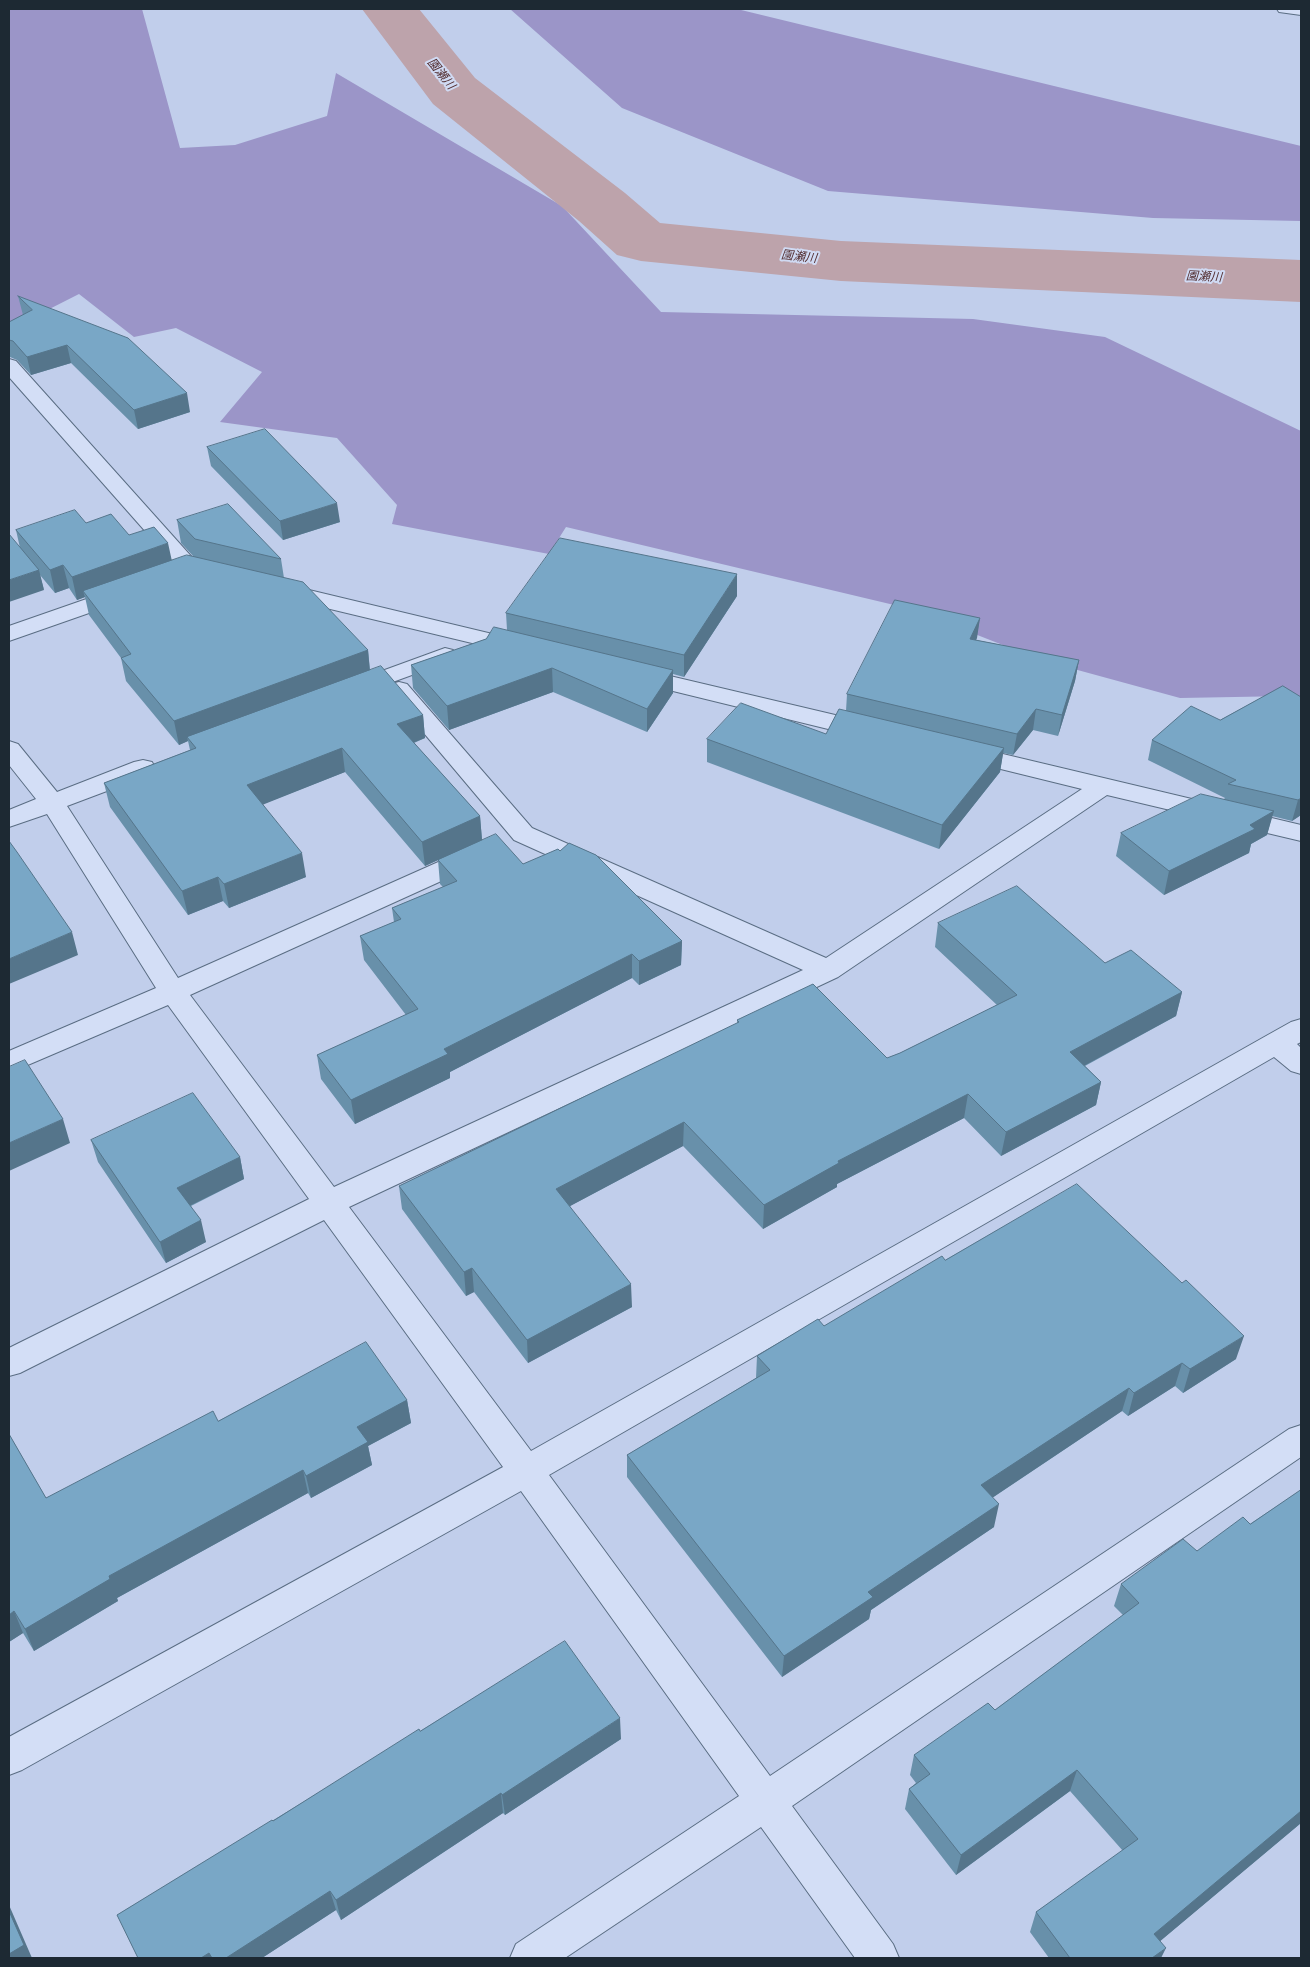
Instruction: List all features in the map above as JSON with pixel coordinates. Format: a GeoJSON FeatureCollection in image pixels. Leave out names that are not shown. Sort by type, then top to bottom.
{"type":"FeatureCollection","features":[{"type":"Feature","properties":{"kind":"street"},"geometry":{"type":"LineString","coordinates":[[1284,9],[1301,11]]}},
{"type":"Feature","properties":{"kind":"street"},"geometry":{"type":"LineString","coordinates":[[9,365],[200,571],[145,585],[9,634]]}},
{"type":"Feature","properties":{"kind":"street"},"geometry":{"type":"LineString","coordinates":[[267,587],[544,653]]}},
{"type":"Feature","properties":{"kind":"street"},"geometry":{"type":"LineString","coordinates":[[350,691],[486,640]]}},
{"type":"Feature","properties":{"kind":"street"},"geometry":{"type":"LineString","coordinates":[[612,669],[891,736]]}},
{"type":"Feature","properties":{"kind":"street"},"geometry":{"type":"LineString","coordinates":[[388,677],[524,834],[828,970]]}},
{"type":"Feature","properties":{"kind":"street"},"geometry":{"type":"LineString","coordinates":[[939,747],[1301,834]]}},
{"type":"Feature","properties":{"kind":"street"},"geometry":{"type":"LineString","coordinates":[[9,749],[52,802],[173,992],[526,1471],[764,1802],[879,1958]]}},
{"type":"Feature","properties":{"kind":"street"},"geometry":{"type":"LineString","coordinates":[[9,819],[164,760]]}},
{"type":"Feature","properties":{"kind":"street"},"geometry":{"type":"LineString","coordinates":[[9,1363],[329,1203],[828,970],[1103,786]]}},
{"type":"Feature","properties":{"kind":"street"},"geometry":{"type":"LineString","coordinates":[[9,1063],[173,992],[524,834]]}},
{"type":"Feature","properties":{"kind":"street"},"geometry":{"type":"LineString","coordinates":[[9,1757],[526,1471],[1289,1036],[1301,1064]]}},
{"type":"Feature","properties":{"kind":"street"},"geometry":{"type":"LineString","coordinates":[[530,1958],[764,1802],[1301,1438]]}},
{"type":"Feature","properties":{"kind":"shaded area"},"geometry":{"type":"Polygon","coordinates":[[[9,9],[142,9],[180,148],[235,145],[327,116],[336,73],[562,206],[661,312],[973,319],[1105,337],[1301,431],[1301,703],[1289,696],[1180,698],[1041,660],[911,609],[566,527],[549,554],[392,524],[397,505],[337,438],[220,422],[262,372],[176,328],[134,337],[79,294],[10,329],[9,9]]]}},
{"type":"Feature","properties":{"kind":"shaded area"},"geometry":{"type":"Polygon","coordinates":[[[510,9],[737,9],[1301,146],[1301,221],[1153,218],[828,191],[622,108],[510,9]]]}},
{"type":"Feature","properties":{"kind":"building"},"geometry":{"type":"Polygon","coordinates":[[[18,296],[128,338],[187,393],[134,410],[67,345],[27,357],[13,341],[9,340],[9,322],[32,310],[18,296]]]}},
{"type":"Feature","properties":{"kind":"building"},"geometry":{"type":"Polygon","coordinates":[[[265,429],[337,503],[280,521],[207,447],[265,429]]]}},
{"type":"Feature","properties":{"kind":"building"},"geometry":{"type":"Polygon","coordinates":[[[228,504],[281,559],[195,539],[177,520],[228,504]]]}},
{"type":"Feature","properties":{"kind":"building"},"geometry":{"type":"Polygon","coordinates":[[[75,510],[86,523],[111,514],[129,535],[154,527],[168,543],[72,577],[63,565],[50,570],[16,530],[75,510]]]}},
{"type":"Feature","properties":{"kind":"building"},"geometry":{"type":"Polygon","coordinates":[[[9,534],[39,570],[9,580],[9,534]]]}},
{"type":"Feature","properties":{"kind":"building"},"geometry":{"type":"Polygon","coordinates":[[[560,538],[737,574],[684,655],[506,613],[560,538]]]}},
{"type":"Feature","properties":{"kind":"building"},"geometry":{"type":"Polygon","coordinates":[[[187,555],[303,582],[368,650],[174,721],[121,658],[131,654],[83,591],[187,555]]]}},
{"type":"Feature","properties":{"kind":"building"},"geometry":{"type":"Polygon","coordinates":[[[895,600],[980,618],[970,639],[1079,660],[1062,715],[1036,709],[1017,734],[847,694],[895,600]]]}},
{"type":"Feature","properties":{"kind":"building"},"geometry":{"type":"Polygon","coordinates":[[[494,627],[673,670],[647,709],[552,668],[447,706],[411,665],[486,639],[494,627]]]}},
{"type":"Feature","properties":{"kind":"building"},"geometry":{"type":"Polygon","coordinates":[[[381,666],[423,715],[397,724],[480,816],[422,842],[342,748],[247,785],[302,853],[224,884],[218,877],[182,891],[104,783],[196,748],[187,737],[381,666]]]}},
{"type":"Feature","properties":{"kind":"building"},"geometry":{"type":"Polygon","coordinates":[[[1283,686],[1301,697],[1301,798],[1298,800],[1228,784],[1236,780],[1152,740],[1191,706],[1220,720],[1283,686]]]}},
{"type":"Feature","properties":{"kind":"building"},"geometry":{"type":"Polygon","coordinates":[[[741,703],[826,734],[839,709],[1004,748],[942,825],[707,739],[741,703]]]}},
{"type":"Feature","properties":{"kind":"building"},"geometry":{"type":"Polygon","coordinates":[[[1201,794],[1274,811],[1250,825],[1255,829],[1169,871],[1121,833],[1201,794]]]}},
{"type":"Feature","properties":{"kind":"building"},"geometry":{"type":"Polygon","coordinates":[[[496,834],[523,864],[558,849],[560,851],[569,843],[596,855],[682,941],[639,961],[632,954],[444,1049],[448,1054],[351,1100],[317,1055],[418,1009],[360,936],[401,919],[392,908],[457,881],[438,860],[496,834]]]}},
{"type":"Feature","properties":{"kind":"building"},"geometry":{"type":"Polygon","coordinates":[[[9,841],[72,932],[9,959],[9,841]]]}},
{"type":"Feature","properties":{"kind":"building"},"geometry":{"type":"Polygon","coordinates":[[[1017,886],[1105,963],[1131,950],[1182,992],[1070,1052],[1101,1082],[1006,1132],[968,1094],[838,1161],[839,1163],[764,1205],[684,1122],[556,1189],[631,1284],[527,1340],[472,1268],[464,1272],[399,1186],[739,1022],[737,1020],[813,984],[887,1058],[900,1053],[1017,995],[938,923],[1017,886]]]}},
{"type":"Feature","properties":{"kind":"building"},"geometry":{"type":"Polygon","coordinates":[[[25,1060],[63,1119],[9,1143],[9,1067],[25,1060]]]}},
{"type":"Feature","properties":{"kind":"building"},"geometry":{"type":"Polygon","coordinates":[[[193,1093],[240,1157],[177,1188],[201,1220],[160,1242],[91,1140],[193,1093]]]}},
{"type":"Feature","properties":{"kind":"building"},"geometry":{"type":"Polygon","coordinates":[[[1077,1184],[1182,1283],[1186,1280],[1244,1336],[1190,1369],[1182,1363],[1134,1393],[1129,1388],[981,1485],[999,1504],[868,1592],[873,1597],[784,1656],[627,1455],[770,1370],[757,1356],[818,1319],[824,1326],[942,1256],[945,1260],[1077,1184]]]}},
{"type":"Feature","properties":{"kind":"building"},"geometry":{"type":"Polygon","coordinates":[[[366,1342],[407,1400],[357,1427],[368,1442],[306,1476],[303,1470],[109,1576],[110,1579],[25,1629],[14,1611],[9,1615],[9,1434],[46,1498],[213,1411],[218,1421],[366,1342]]]}},
{"type":"Feature","properties":{"kind":"building"},"geometry":{"type":"Polygon","coordinates":[[[1301,1490],[1301,1811],[1154,1934],[1166,1948],[1152,1958],[1070,1958],[1036,1912],[1138,1839],[1077,1770],[961,1855],[909,1789],[930,1774],[914,1755],[988,1703],[995,1710],[1139,1603],[1121,1584],[1183,1539],[1197,1551],[1243,1517],[1250,1524],[1301,1490]]]}},
{"type":"Feature","properties":{"kind":"building"},"geometry":{"type":"Polygon","coordinates":[[[565,1641],[620,1718],[336,1900],[330,1891],[226,1958],[212,1958],[209,1953],[201,1958],[138,1958],[117,1915],[565,1641]]]}},
{"type":"Feature","properties":{"kind":"building"},"geometry":{"type":"Polygon","coordinates":[[[9,1911],[24,1945],[9,1954],[9,1911]]]}},
{"type":"Feature","properties":{"kind":"waterway","name":"園瀬川"},"geometry":{"type":"LineString","coordinates":[[390,9],[454,91],[602,207],[641,241],[841,261],[1301,281]]}}]}
